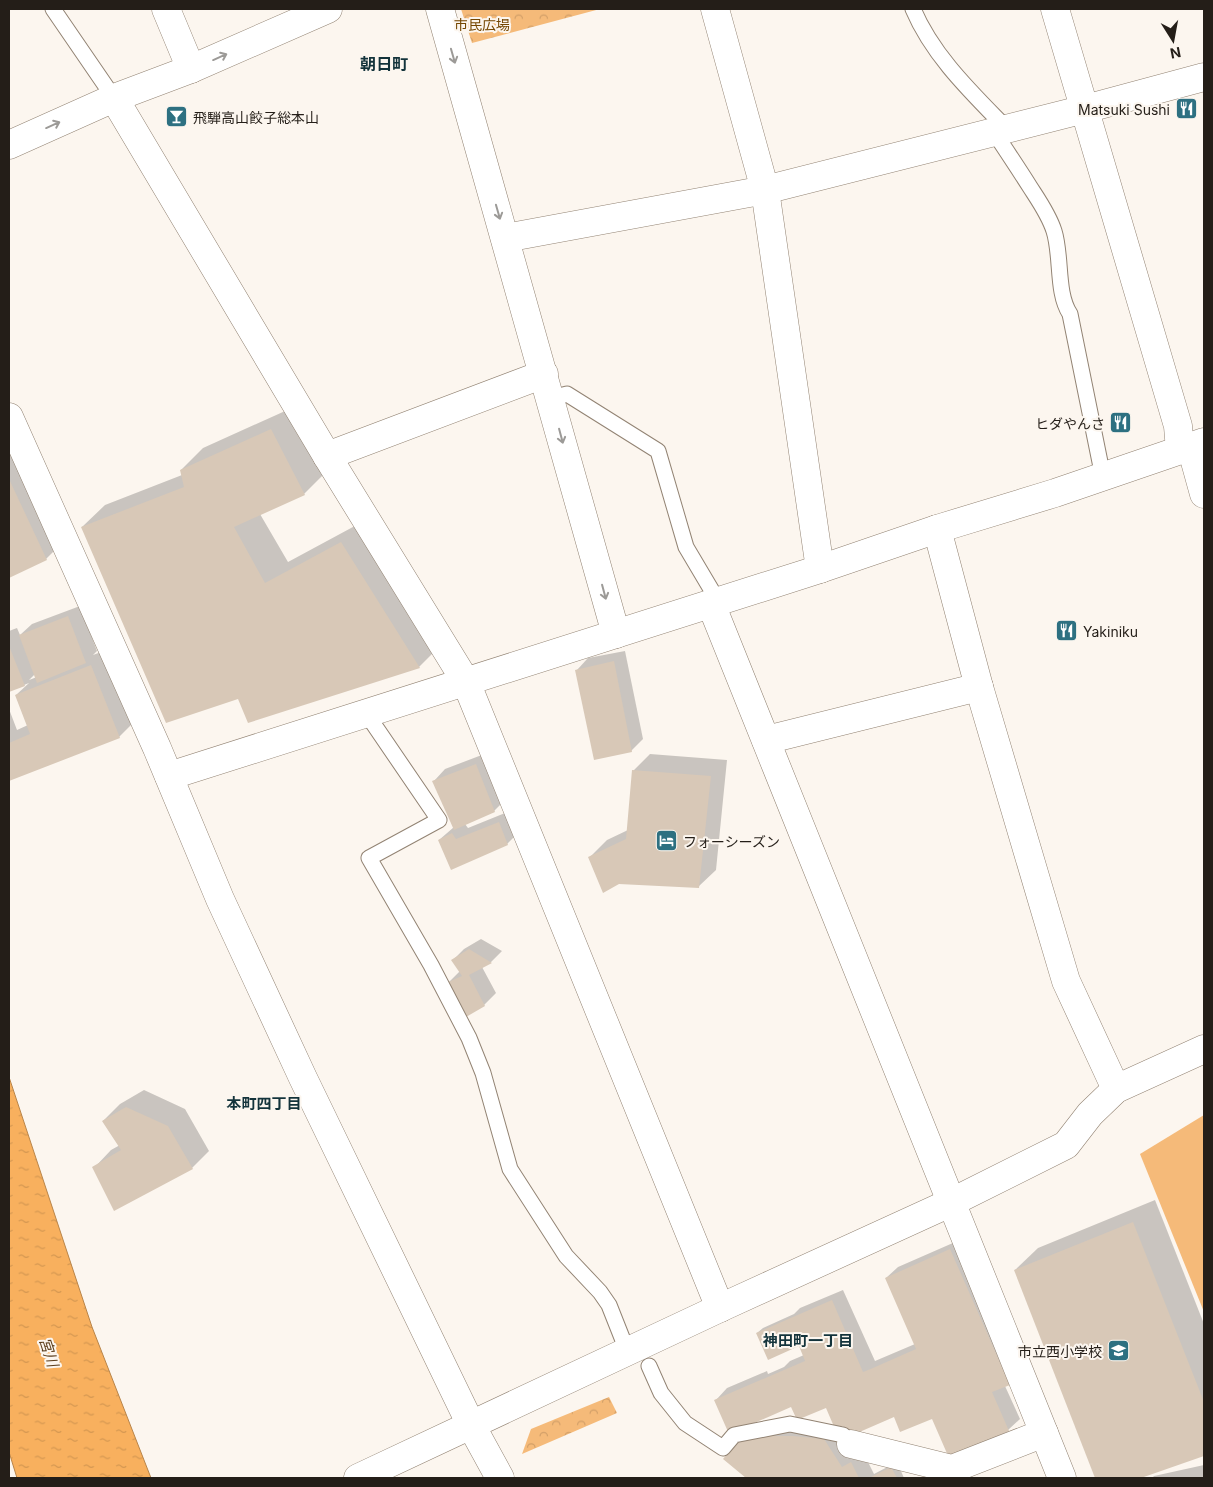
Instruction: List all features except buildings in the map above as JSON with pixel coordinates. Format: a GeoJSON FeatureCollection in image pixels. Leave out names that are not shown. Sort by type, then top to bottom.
{"type":"FeatureCollection","features":[{"type":"Feature","properties":{"kind":"street"},"geometry":{"type":"LineString","coordinates":[[166,9],[192,69]]}},
{"type":"Feature","properties":{"kind":"street"},"geometry":{"type":"LineString","coordinates":[[9,145],[114,98],[192,69],[328,9]]}},
{"type":"Feature","properties":{"kind":"street"},"geometry":{"type":"LineString","coordinates":[[440,9],[616,634]]}},
{"type":"Feature","properties":{"kind":"street"},"geometry":{"type":"LineString","coordinates":[[715,9],[765,190],[820,569]]}},
{"type":"Feature","properties":{"kind":"street"},"geometry":{"type":"LineString","coordinates":[[1055,9],[1178,426],[1192,446],[1204,494]]}},
{"type":"Feature","properties":{"kind":"street"},"geometry":{"type":"LineString","coordinates":[[506,238],[765,190],[1204,77]]}},
{"type":"Feature","properties":{"kind":"street"},"geometry":{"type":"LineString","coordinates":[[114,98],[327,456],[466,682],[720,1308]]}},
{"type":"Feature","properties":{"kind":"street"},"geometry":{"type":"LineString","coordinates":[[327,456],[547,386]]}},
{"type":"Feature","properties":{"kind":"street"},"geometry":{"type":"LineString","coordinates":[[9,417],[169,776],[220,899],[303,1078],[471,1425],[500,1478]]}},
{"type":"Feature","properties":{"kind":"street"},"geometry":{"type":"LineString","coordinates":[[169,776],[820,569],[1192,446]]}},
{"type":"Feature","properties":{"kind":"street"},"geometry":{"type":"LineString","coordinates":[[937,529],[978,687],[1066,981],[1116,1089]]}},
{"type":"Feature","properties":{"kind":"street"},"geometry":{"type":"LineString","coordinates":[[714,602],[766,740],[1062,1478]]}},
{"type":"Feature","properties":{"kind":"street"},"geometry":{"type":"LineString","coordinates":[[766,740],[978,687]]}},
{"type":"Feature","properties":{"kind":"street"},"geometry":{"type":"LineString","coordinates":[[358,1478],[471,1425],[638,1359],[720,1308],[952,1202],[1066,1145],[1090,1114],[1116,1089],[1204,1049]]}},
{"type":"Feature","properties":{"kind":"street"},"geometry":{"type":"LineString","coordinates":[[851,1444],[952,1469],[1044,1433]]}},
{"type":"Feature","properties":{"kind":"lane"},"geometry":{"type":"LineString","coordinates":[[53,9],[114,98]]}},
{"type":"Feature","properties":{"kind":"lane"},"geometry":{"type":"LineString","coordinates":[[913,9],[932,45],[1000,130],[1054,229],[1059,246],[1061,282],[1066,307],[1070,314],[1103,477]]}},
{"type":"Feature","properties":{"kind":"lane"},"geometry":{"type":"LineString","coordinates":[[547,386],[567,394],[658,451],[686,547],[714,602]]}},
{"type":"Feature","properties":{"kind":"lane"},"geometry":{"type":"LineString","coordinates":[[366,713],[439,820],[369,858],[431,966],[469,1038],[483,1074],[510,1169],[566,1256],[600,1292],[638,1359],[685,1423],[723,1448],[734,1434],[790,1424],[843,1435],[851,1444]]}},
{"type":"Feature","properties":{"kind":"green space","name":"市民広場"},"geometry":{"type":"Polygon","coordinates":[[[461,9],[600,9],[472,43],[461,9]]]}},
{"type":"Feature","properties":{"kind":"green space"},"geometry":{"type":"Polygon","coordinates":[[[1204,1115],[1204,1312],[1140,1154],[1204,1115]]]}},
{"type":"Feature","properties":{"kind":"green space"},"geometry":{"type":"Polygon","coordinates":[[[609,1397],[617,1413],[522,1454],[531,1429],[609,1397]]]}},
{"type":"Feature","properties":{"kind":"water","name":"宮川"},"geometry":{"type":"Polygon","coordinates":[[[9,1077],[92,1327],[151,1478],[17,1478],[9,1452],[9,1077]]]}},
{"type":"Feature","properties":{"kind":"place","name":"Matsuki Sushi"},"geometry":{"type":"Point","coordinates":[1186,109]}},
{"type":"Feature","properties":{"kind":"place","name":"飛騨高山餃子総本山"},"geometry":{"type":"Point","coordinates":[177,117]}},
{"type":"Feature","properties":{"kind":"place","name":"ヒダやんさ"},"geometry":{"type":"Point","coordinates":[1121,423]}},
{"type":"Feature","properties":{"kind":"place","name":"Yakiniku"},"geometry":{"type":"Point","coordinates":[1067,631]}},
{"type":"Feature","properties":{"kind":"place","name":"フォーシーズン"},"geometry":{"type":"Point","coordinates":[667,841]}},
{"type":"Feature","properties":{"kind":"place","name":"市立西小学校"},"geometry":{"type":"Point","coordinates":[1118,1351]}},
{"type":"Feature","properties":{"kind":"district","name":"朝日町"},"geometry":{"type":"Point","coordinates":[384,64]}},
{"type":"Feature","properties":{"kind":"district","name":"本町四丁目"},"geometry":{"type":"Point","coordinates":[264,1103]}},
{"type":"Feature","properties":{"kind":"district","name":"神田町一丁目"},"geometry":{"type":"Point","coordinates":[808,1340]}}]}
